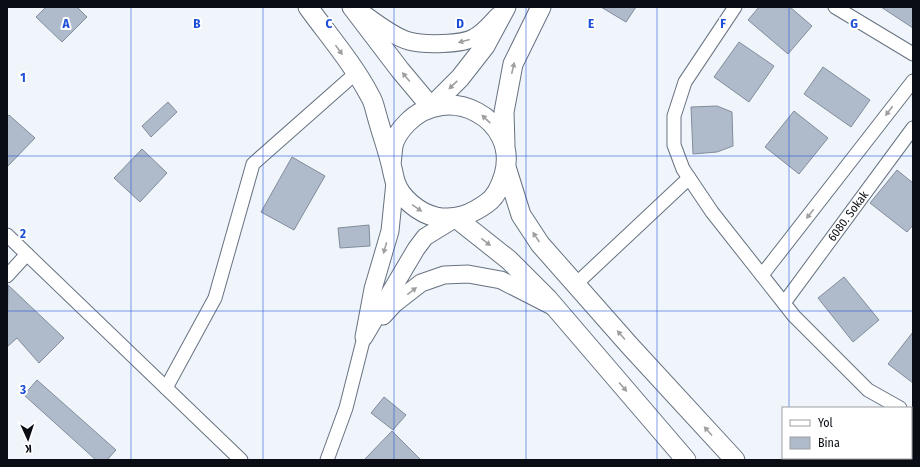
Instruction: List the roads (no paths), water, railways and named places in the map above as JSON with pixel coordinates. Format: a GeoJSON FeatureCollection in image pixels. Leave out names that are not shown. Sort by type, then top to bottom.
{"type":"FeatureCollection","features":[{"type":"Feature","properties":{"kind":"main road"},"geometry":{"type":"LineString","coordinates":[[308,7],[356,73],[371,98],[393,173],[404,198],[419,210],[436,217],[456,218],[474,212],[489,201],[501,186],[506,167]]}},
{"type":"Feature","properties":{"kind":"main road"},"geometry":{"type":"LineString","coordinates":[[352,7],[430,107]]}},
{"type":"Feature","properties":{"kind":"main road"},"geometry":{"type":"LineString","coordinates":[[541,7],[513,64],[504,112],[506,167],[521,216],[540,244],[735,460]]}},
{"type":"Feature","properties":{"kind":"main road"},"geometry":{"type":"LineString","coordinates":[[393,173],[393,145],[401,129],[414,115],[430,107],[460,78],[485,46],[506,8]]}},
{"type":"Feature","properties":{"kind":"main road"},"geometry":{"type":"LineString","coordinates":[[430,107],[449,104],[468,107],[484,116],[497,131],[505,148]]}},
{"type":"Feature","properties":{"kind":"main road"},"geometry":{"type":"LineString","coordinates":[[456,218],[509,260],[556,309],[686,460]]}},
{"type":"Feature","properties":{"kind":"street"},"geometry":{"type":"LineString","coordinates":[[352,7],[394,34],[409,41],[436,44],[457,42],[474,38],[506,8]]}},
{"type":"Feature","properties":{"kind":"street"},"geometry":{"type":"LineString","coordinates":[[735,7],[685,82],[674,116],[674,145],[683,169],[712,212],[794,316],[868,390],[898,407]]}},
{"type":"Feature","properties":{"kind":"street"},"geometry":{"type":"LineString","coordinates":[[835,7],[913,54]]}},
{"type":"Feature","properties":{"kind":"street"},"geometry":{"type":"LineString","coordinates":[[166,388],[215,298],[253,164],[356,73]]}},
{"type":"Feature","properties":{"kind":"street"},"geometry":{"type":"LineString","coordinates":[[762,275],[913,80]]}},
{"type":"Feature","properties":{"kind":"street","name":"6080. Sokak"},"geometry":{"type":"LineString","coordinates":[[784,304],[913,128]]}},
{"type":"Feature","properties":{"kind":"street"},"geometry":{"type":"LineString","coordinates":[[327,460],[346,408],[364,337],[373,289],[390,231],[393,173]]}},
{"type":"Feature","properties":{"kind":"street"},"geometry":{"type":"LineString","coordinates":[[576,284],[689,178]]}},
{"type":"Feature","properties":{"kind":"street"},"geometry":{"type":"LineString","coordinates":[[364,337],[416,249],[425,237],[456,218]]}},
{"type":"Feature","properties":{"kind":"street"},"geometry":{"type":"LineString","coordinates":[[7,235],[241,460]]}},
{"type":"Feature","properties":{"kind":"street"},"geometry":{"type":"LineString","coordinates":[[7,276],[27,254]]}},
{"type":"Feature","properties":{"kind":"street"},"geometry":{"type":"LineString","coordinates":[[364,337],[394,304],[421,283],[444,275],[468,274],[500,280],[556,309]]}}]}
